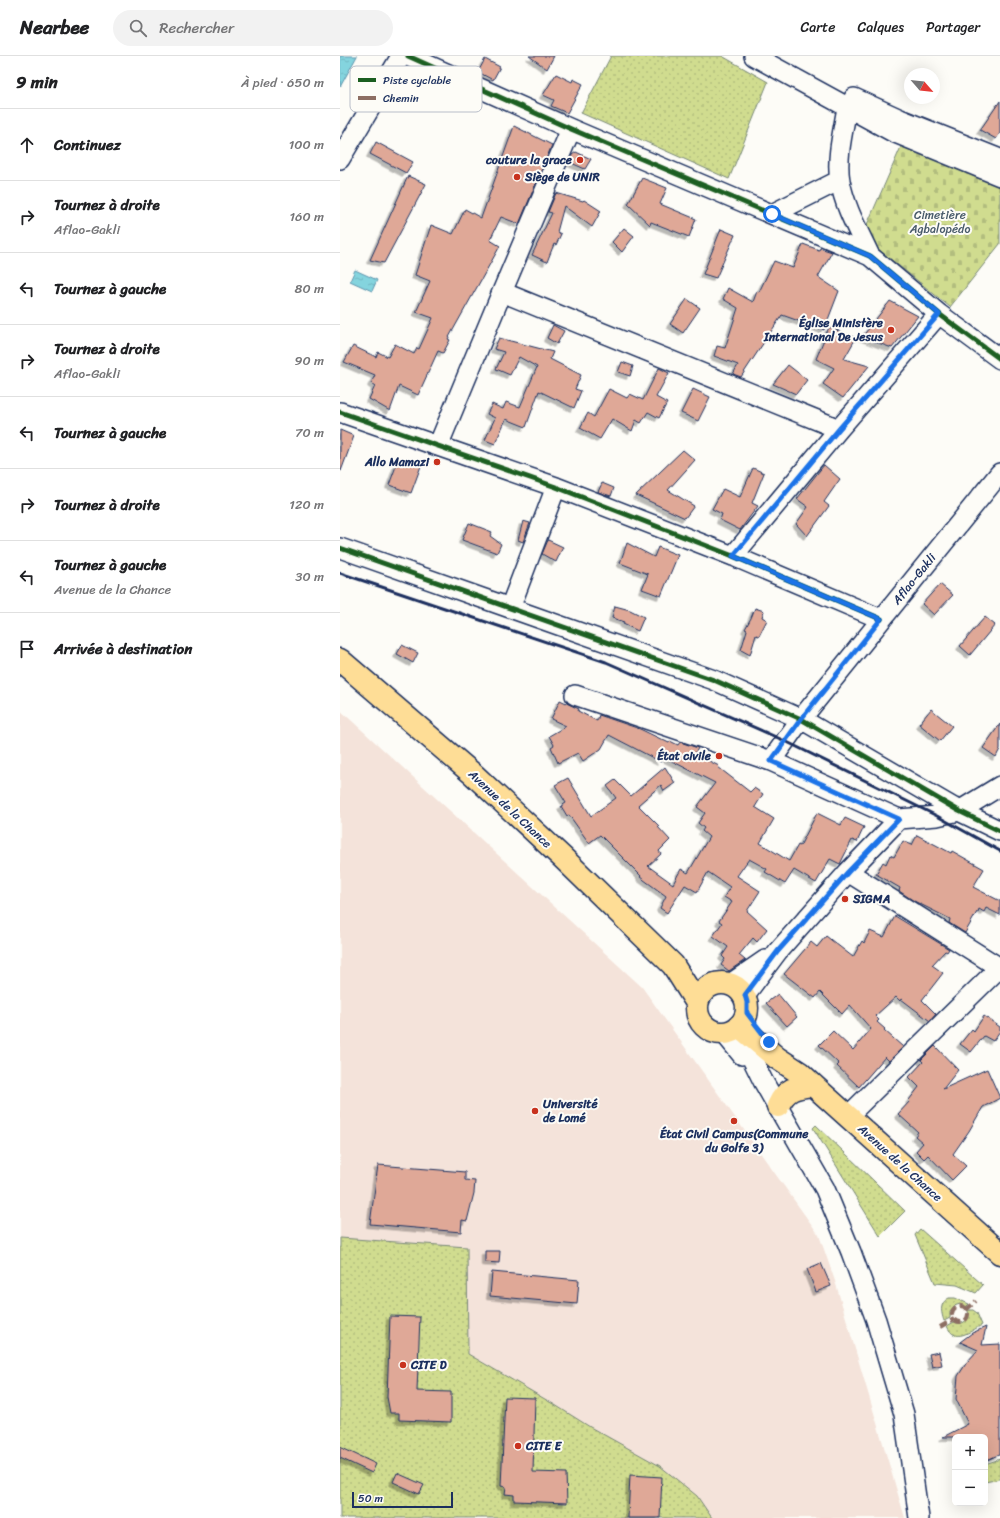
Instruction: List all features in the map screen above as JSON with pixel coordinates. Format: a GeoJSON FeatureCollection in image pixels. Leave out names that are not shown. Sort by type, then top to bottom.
{"type":"FeatureCollection","features":[{"type":"Feature","properties":{"kind":"main road","name":"Avenue de la Chance"},"geometry":{"type":"LineString","coordinates":[[340,660],[474,775],[563,858],[673,965],[697,1003],[698,1014],[703,1025],[713,1031],[734,1009]]}},
{"type":"Feature","properties":{"kind":"main road","name":"Avenue de la Chance"},"geometry":{"type":"LineString","coordinates":[[673,965],[705,983],[734,1009],[777,1058],[806,1079],[1000,1253]]}},
{"type":"Feature","properties":{"kind":"main road"},"geometry":{"type":"LineString","coordinates":[[697,1003],[699,997],[707,988],[734,1009]]}},
{"type":"Feature","properties":{"kind":"main road"},"geometry":{"type":"LineString","coordinates":[[778,1106],[781,1099],[789,1090],[797,1087],[806,1079]]}},
{"type":"Feature","properties":{"kind":"street"},"geometry":{"type":"LineString","coordinates":[[754,56],[893,132],[1000,176]]}},
{"type":"Feature","properties":{"kind":"street"},"geometry":{"type":"LineString","coordinates":[[780,56],[832,88],[900,119],[1000,159]]}},
{"type":"Feature","properties":{"kind":"street"},"geometry":{"type":"LineString","coordinates":[[401,66],[407,57],[428,66]]}},
{"type":"Feature","properties":{"kind":"street"},"geometry":{"type":"LineString","coordinates":[[482,90],[870,256],[939,314],[1000,359]]}},
{"type":"Feature","properties":{"kind":"street"},"geometry":{"type":"LineString","coordinates":[[847,108],[841,145],[840,180],[852,218],[870,256]]}},
{"type":"Feature","properties":{"kind":"street"},"geometry":{"type":"LineString","coordinates":[[340,159],[371,112]]}},
{"type":"Feature","properties":{"kind":"street"},"geometry":{"type":"LineString","coordinates":[[438,446],[571,129]]}},
{"type":"Feature","properties":{"kind":"street"},"geometry":{"type":"LineString","coordinates":[[772,214],[840,180]]}},
{"type":"Feature","properties":{"kind":"street"},"geometry":{"type":"LineString","coordinates":[[502,292],[839,429]]}},
{"type":"Feature","properties":{"kind":"street"},"geometry":{"type":"LineString","coordinates":[[733,556],[839,429],[939,314]]}},
{"type":"Feature","properties":{"kind":"street"},"geometry":{"type":"LineString","coordinates":[[340,412],[556,487],[733,556],[881,619]]}},
{"type":"Feature","properties":{"kind":"street","name":"Aflao-Gakli"},"geometry":{"type":"LineString","coordinates":[[771,761],[801,719],[1000,473]]}},
{"type":"Feature","properties":{"kind":"street"},"geometry":{"type":"LineString","coordinates":[[510,608],[556,487]]}},
{"type":"Feature","properties":{"kind":"street"},"geometry":{"type":"LineString","coordinates":[[340,548],[714,680],[801,719],[959,811],[998,827]]}},
{"type":"Feature","properties":{"kind":"street"},"geometry":{"type":"LineString","coordinates":[[575,695],[771,761],[899,819],[937,816],[959,811],[1000,786]]}},
{"type":"Feature","properties":{"kind":"street"},"geometry":{"type":"LineString","coordinates":[[899,819],[848,872],[778,951],[734,1009],[763,1081],[825,1189],[851,1252],[876,1320],[904,1414],[919,1518]]}},
{"type":"Feature","properties":{"kind":"street"},"geometry":{"type":"LineString","coordinates":[[848,872],[1000,968],[848,1116]]}},
{"type":"Feature","properties":{"kind":"shaded area","name":"Université de Lomé"},"geometry":{"type":"Polygon","coordinates":[[[340,710],[642,987],[819,1235],[835,1281],[905,1518],[340,1518],[340,710]]]}},
{"type":"Feature","properties":{"kind":"green space"},"geometry":{"type":"Polygon","coordinates":[[[611,56],[722,56],[768,82],[729,179],[581,113],[611,56]]]}},
{"type":"Feature","properties":{"kind":"green space","name":"Cimetière Agbalopédo"},"geometry":{"type":"Polygon","coordinates":[[[904,140],[1000,184],[1000,244],[950,307],[862,236],[904,140]]]}},
{"type":"Feature","properties":{"kind":"green space"},"geometry":{"type":"Polygon","coordinates":[[[816,1125],[905,1211],[880,1236],[813,1128],[816,1125]]]}},
{"type":"Feature","properties":{"kind":"green space"},"geometry":{"type":"Polygon","coordinates":[[[920,1229],[983,1285],[976,1293],[957,1285],[935,1283],[915,1235],[920,1229]]]}},
{"type":"Feature","properties":{"kind":"green space"},"geometry":{"type":"Polygon","coordinates":[[[340,1238],[467,1247],[468,1354],[590,1427],[660,1466],[697,1496],[712,1518],[340,1518],[340,1238]]]}},
{"type":"Feature","properties":{"kind":"green space"},"geometry":{"type":"Polygon","coordinates":[[[949,1298],[955,1298],[969,1304],[966,1307],[960,1304],[954,1306],[950,1311],[950,1318],[944,1321],[942,1305],[949,1298]]]}},
{"type":"Feature","properties":{"kind":"green space"},"geometry":{"type":"Polygon","coordinates":[[[968,1310],[973,1310],[977,1313],[982,1325],[963,1335],[954,1334],[947,1326],[954,1322],[963,1323],[968,1317],[968,1310]]]}},
{"type":"Feature","properties":{"kind":"green space"},"geometry":{"type":"Polygon","coordinates":[[[1000,1459],[1000,1479],[988,1481],[988,1463],[1000,1459]]]}},
{"type":"Feature","properties":{"kind":"water"},"geometry":{"type":"Polygon","coordinates":[[[340,56],[357,56],[352,66],[350,66],[340,87],[340,56]]]}},
{"type":"Feature","properties":{"kind":"water"},"geometry":{"type":"Polygon","coordinates":[[[355,270],[377,280],[372,291],[350,281],[355,270]]]}},
{"type":"Feature","properties":{"kind":"building"},"geometry":{"type":"Polygon","coordinates":[[[529,56],[554,56],[547,69],[529,56]]]}},
{"type":"Feature","properties":{"kind":"building"},"geometry":{"type":"Polygon","coordinates":[[[485,59],[500,67],[493,80],[482,74],[481,66],[485,59]]]}},
{"type":"Feature","properties":{"kind":"building"},"geometry":{"type":"Polygon","coordinates":[[[556,74],[572,82],[573,79],[583,84],[567,113],[551,106],[554,100],[543,95],[556,74]]]}},
{"type":"Feature","properties":{"kind":"building"},"geometry":{"type":"Polygon","coordinates":[[[1000,101],[1000,133],[996,139],[980,130],[1000,101]]]}},
{"type":"Feature","properties":{"kind":"building"},"geometry":{"type":"Polygon","coordinates":[[[514,126],[552,145],[519,224],[501,217],[490,240],[500,246],[448,339],[450,340],[443,353],[438,351],[418,395],[399,386],[390,411],[369,399],[375,386],[371,383],[375,375],[344,362],[353,346],[376,357],[378,352],[388,357],[395,344],[414,354],[417,348],[419,349],[433,318],[416,312],[430,281],[415,275],[431,225],[453,234],[465,209],[481,218],[514,126]]]}},
{"type":"Feature","properties":{"kind":"building"},"geometry":{"type":"Polygon","coordinates":[[[376,142],[413,162],[406,173],[370,154],[376,142]]]}},
{"type":"Feature","properties":{"kind":"building","name":"couture la grace"},"geometry":{"type":"Polygon","coordinates":[[[576,152],[591,159],[585,169],[569,162],[572,155],[576,152]]]}},
{"type":"Feature","properties":{"kind":"building"},"geometry":{"type":"Polygon","coordinates":[[[408,176],[426,184],[384,263],[370,260],[408,176]]]}},
{"type":"Feature","properties":{"kind":"building"},"geometry":{"type":"Polygon","coordinates":[[[642,178],[667,188],[660,204],[696,219],[689,237],[651,222],[650,225],[628,204],[642,178]]]}},
{"type":"Feature","properties":{"kind":"building"},"geometry":{"type":"Polygon","coordinates":[[[556,193],[583,201],[584,200],[601,211],[592,227],[564,206],[557,232],[561,234],[556,245],[554,244],[547,262],[532,255],[552,213],[548,212],[556,193]]]}},
{"type":"Feature","properties":{"kind":"building"},"geometry":{"type":"Polygon","coordinates":[[[624,228],[634,236],[622,252],[612,242],[624,228]]]}},
{"type":"Feature","properties":{"kind":"building"},"geometry":{"type":"Polygon","coordinates":[[[721,229],[735,235],[716,278],[703,274],[721,229]]]}},
{"type":"Feature","properties":{"kind":"building"},"geometry":{"type":"Polygon","coordinates":[[[803,244],[819,250],[820,248],[832,252],[818,277],[839,291],[824,330],[782,315],[741,377],[733,374],[738,365],[714,356],[717,346],[725,348],[738,308],[723,299],[728,288],[753,302],[757,291],[759,292],[774,261],[793,268],[803,244]]]}},
{"type":"Feature","properties":{"kind":"building"},"geometry":{"type":"Polygon","coordinates":[[[687,299],[700,308],[683,333],[670,324],[687,299]]]}},
{"type":"Feature","properties":{"kind":"building"},"geometry":{"type":"Polygon","coordinates":[[[890,301],[918,316],[892,348],[862,337],[890,301]]]}},
{"type":"Feature","properties":{"kind":"building"},"geometry":{"type":"Polygon","coordinates":[[[553,325],[564,331],[557,344],[547,338],[553,325]]]}},
{"type":"Feature","properties":{"kind":"building"},"geometry":{"type":"Polygon","coordinates":[[[829,327],[856,338],[844,359],[869,366],[843,398],[823,384],[834,368],[816,359],[829,327]]]}},
{"type":"Feature","properties":{"kind":"building"},"geometry":{"type":"Polygon","coordinates":[[[499,338],[553,352],[550,359],[581,375],[575,389],[581,391],[574,408],[539,391],[526,427],[506,419],[495,444],[485,440],[495,418],[487,414],[492,404],[503,409],[506,402],[520,407],[537,367],[519,357],[510,375],[496,369],[504,352],[494,349],[499,338]]]}},
{"type":"Feature","properties":{"kind":"building"},"geometry":{"type":"Polygon","coordinates":[[[622,362],[633,366],[630,376],[618,372],[622,362]]]}},
{"type":"Feature","properties":{"kind":"building"},"geometry":{"type":"Polygon","coordinates":[[[788,365],[807,380],[796,394],[773,384],[788,365]]]}},
{"type":"Feature","properties":{"kind":"building"},"geometry":{"type":"Polygon","coordinates":[[[659,368],[669,373],[656,397],[667,403],[659,418],[648,412],[641,423],[636,420],[632,431],[612,419],[600,439],[580,428],[588,413],[594,417],[609,389],[627,398],[630,394],[643,400],[659,368]]]}},
{"type":"Feature","properties":{"kind":"building"},"geometry":{"type":"Polygon","coordinates":[[[693,389],[710,397],[698,421],[681,413],[693,389]]]}},
{"type":"Feature","properties":{"kind":"building"},"geometry":{"type":"Polygon","coordinates":[[[340,430],[354,436],[341,471],[340,471],[340,430]]]}},
{"type":"Feature","properties":{"kind":"building"},"geometry":{"type":"Polygon","coordinates":[[[683,450],[695,460],[668,490],[694,506],[685,518],[636,495],[683,450]]]}},
{"type":"Feature","properties":{"kind":"building"},"geometry":{"type":"Polygon","coordinates":[[[399,458],[421,466],[411,493],[389,485],[399,458]]]}},
{"type":"Feature","properties":{"kind":"building"},"geometry":{"type":"Polygon","coordinates":[[[824,465],[840,479],[824,502],[829,506],[807,536],[796,524],[808,507],[797,499],[824,465]]]}},
{"type":"Feature","properties":{"kind":"building"},"geometry":{"type":"Polygon","coordinates":[[[753,468],[764,473],[752,503],[758,506],[740,530],[720,520],[722,514],[712,509],[723,489],[740,497],[753,468]]]}},
{"type":"Feature","properties":{"kind":"building"},"geometry":{"type":"Polygon","coordinates":[[[602,483],[614,488],[611,496],[598,492],[602,483]]]}},
{"type":"Feature","properties":{"kind":"building"},"geometry":{"type":"Polygon","coordinates":[[[523,521],[530,523],[523,542],[518,540],[523,521]]]}},
{"type":"Feature","properties":{"kind":"building"},"geometry":{"type":"Polygon","coordinates":[[[469,523],[492,532],[490,536],[501,544],[497,553],[462,540],[469,523]]]}},
{"type":"Feature","properties":{"kind":"building"},"geometry":{"type":"Polygon","coordinates":[[[548,540],[563,547],[556,562],[542,554],[548,540]]]}},
{"type":"Feature","properties":{"kind":"building"},"geometry":{"type":"Polygon","coordinates":[[[627,543],[654,557],[658,547],[678,555],[661,596],[642,589],[648,574],[620,563],[627,543]]]}},
{"type":"Feature","properties":{"kind":"building"},"geometry":{"type":"Polygon","coordinates":[[[940,584],[953,595],[934,615],[922,604],[940,584]]]}},
{"type":"Feature","properties":{"kind":"building"},"geometry":{"type":"Polygon","coordinates":[[[615,606],[630,610],[644,617],[638,631],[623,624],[624,622],[612,618],[615,606]]]}},
{"type":"Feature","properties":{"kind":"building"},"geometry":{"type":"Polygon","coordinates":[[[755,608],[764,611],[762,617],[767,620],[759,636],[756,635],[750,655],[741,650],[747,630],[745,629],[755,608]]]}},
{"type":"Feature","properties":{"kind":"building"},"geometry":{"type":"Polygon","coordinates":[[[985,617],[995,625],[970,655],[960,646],[985,617]]]}},
{"type":"Feature","properties":{"kind":"building"},"geometry":{"type":"Polygon","coordinates":[[[402,645],[418,653],[413,663],[397,654],[402,645]]]}},
{"type":"Feature","properties":{"kind":"building"},"geometry":{"type":"Polygon","coordinates":[[[560,700],[579,709],[578,711],[597,721],[599,715],[640,729],[669,743],[670,741],[678,745],[680,742],[698,748],[695,754],[719,766],[718,767],[750,792],[754,788],[763,794],[755,807],[774,819],[760,843],[789,861],[798,845],[800,846],[817,813],[841,825],[845,818],[864,827],[857,842],[852,840],[840,864],[830,859],[816,883],[794,870],[785,884],[765,872],[767,869],[749,859],[737,876],[760,891],[747,911],[767,929],[757,942],[753,938],[739,955],[745,960],[729,971],[721,965],[725,959],[722,956],[728,947],[713,936],[722,923],[719,921],[732,902],[724,897],[730,887],[708,872],[697,892],[685,885],[667,913],[660,908],[666,896],[640,877],[641,876],[600,835],[589,843],[569,815],[567,816],[561,806],[566,803],[555,785],[568,778],[591,816],[616,798],[607,786],[615,780],[631,796],[665,767],[675,783],[664,791],[661,785],[638,805],[659,826],[658,827],[670,840],[659,851],[661,854],[648,866],[673,884],[681,869],[688,873],[709,837],[702,831],[704,828],[698,823],[705,813],[697,807],[715,783],[656,753],[661,762],[609,735],[601,749],[583,761],[578,753],[558,763],[551,747],[554,745],[549,736],[566,726],[551,719],[560,700]]]}},
{"type":"Feature","properties":{"kind":"building"},"geometry":{"type":"Polygon","coordinates":[[[931,709],[952,726],[940,741],[919,724],[931,709]]]}},
{"type":"Feature","properties":{"kind":"building"},"geometry":{"type":"Polygon","coordinates":[[[1000,724],[1000,749],[996,757],[983,748],[1000,724]]]}},
{"type":"Feature","properties":{"kind":"building"},"geometry":{"type":"Polygon","coordinates":[[[917,835],[951,853],[952,851],[984,869],[973,887],[1000,901],[1000,915],[986,908],[984,912],[979,909],[965,933],[949,923],[950,919],[914,901],[899,891],[900,888],[876,874],[883,862],[886,864],[890,855],[894,857],[903,841],[912,845],[917,835]]]}},
{"type":"Feature","properties":{"kind":"building"},"geometry":{"type":"Polygon","coordinates":[[[895,916],[949,949],[947,952],[945,951],[932,965],[943,973],[922,1000],[936,1014],[930,1021],[901,999],[900,1001],[896,997],[875,1016],[879,1020],[877,1022],[885,1029],[884,1030],[903,1047],[889,1061],[885,1057],[859,1087],[837,1066],[839,1064],[819,1045],[833,1031],[853,1050],[871,1029],[850,1005],[842,1014],[820,992],[815,998],[784,974],[811,942],[817,947],[826,936],[853,957],[862,941],[864,943],[870,931],[884,937],[895,916]]]}},
{"type":"Feature","properties":{"kind":"building"},"geometry":{"type":"Polygon","coordinates":[[[778,994],[797,1017],[787,1026],[766,1003],[778,994]]]}},
{"type":"Feature","properties":{"kind":"building"},"geometry":{"type":"Polygon","coordinates":[[[984,1016],[1000,1027],[1000,1031],[993,1041],[984,1036],[971,1052],[960,1044],[972,1029],[974,1031],[984,1016]]]}},
{"type":"Feature","properties":{"kind":"building"},"geometry":{"type":"Polygon","coordinates":[[[935,1046],[958,1070],[943,1089],[987,1069],[1000,1098],[983,1107],[953,1154],[966,1166],[952,1180],[928,1155],[924,1159],[916,1151],[923,1143],[915,1136],[918,1132],[898,1114],[910,1101],[909,1100],[919,1087],[909,1077],[923,1062],[921,1060],[935,1046]]]}},
{"type":"Feature","properties":{"kind":"building"},"geometry":{"type":"Polygon","coordinates":[[[378,1165],[465,1172],[465,1180],[475,1181],[474,1193],[467,1221],[462,1220],[461,1232],[370,1224],[378,1165]]]}},
{"type":"Feature","properties":{"kind":"building"},"geometry":{"type":"Polygon","coordinates":[[[485,1251],[500,1251],[499,1263],[485,1262],[485,1251]]]}},
{"type":"Feature","properties":{"kind":"building"},"geometry":{"type":"Polygon","coordinates":[[[821,1263],[831,1286],[816,1292],[807,1269],[821,1263]]]}},
{"type":"Feature","properties":{"kind":"building"},"geometry":{"type":"Polygon","coordinates":[[[492,1272],[579,1280],[577,1304],[490,1296],[492,1272]]]}},
{"type":"Feature","properties":{"kind":"building","name":"CITE D"},"geometry":{"type":"Polygon","coordinates":[[[390,1316],[420,1317],[417,1391],[451,1392],[451,1422],[399,1420],[399,1413],[390,1413],[387,1397],[390,1316]]]}},
{"type":"Feature","properties":{"kind":"building"},"geometry":{"type":"Polygon","coordinates":[[[986,1327],[982,1345],[1000,1344],[1000,1454],[988,1460],[988,1434],[952,1434],[952,1437],[943,1437],[968,1424],[956,1399],[958,1376],[967,1362],[978,1350],[960,1342],[972,1333],[986,1327]]]}},
{"type":"Feature","properties":{"kind":"building"},"geometry":{"type":"Polygon","coordinates":[[[939,1352],[942,1365],[932,1367],[929,1354],[939,1352]]]}},
{"type":"Feature","properties":{"kind":"building","name":"CITE E"},"geometry":{"type":"Polygon","coordinates":[[[505,1397],[535,1398],[533,1472],[566,1473],[567,1503],[514,1501],[514,1495],[505,1494],[506,1487],[501,1486],[505,1397]]]}},
{"type":"Feature","properties":{"kind":"building"},"geometry":{"type":"Polygon","coordinates":[[[340,1447],[376,1464],[372,1473],[340,1458],[340,1447]]]}},
{"type":"Feature","properties":{"kind":"building"},"geometry":{"type":"Polygon","coordinates":[[[397,1473],[424,1485],[419,1494],[393,1482],[397,1473]]]}},
{"type":"Feature","properties":{"kind":"building"},"geometry":{"type":"Polygon","coordinates":[[[630,1475],[662,1477],[660,1518],[628,1518],[630,1475]]]}},
{"type":"Feature","properties":{"kind":"railway"},"geometry":{"type":"LineString","coordinates":[[340,573],[606,662],[785,741],[937,816],[1000,851]]}},
{"type":"Feature","properties":{"kind":"marked path"},"geometry":{"type":"LineString","coordinates":[[966,1310],[976,1301]]}},
{"type":"Feature","properties":{"kind":"marked path"},"geometry":{"type":"LineString","coordinates":[[960,1306],[967,1311],[968,1314],[963,1321],[960,1322],[953,1317],[952,1314],[957,1307],[960,1306]]}},
{"type":"Feature","properties":{"kind":"marked path"},"geometry":{"type":"LineString","coordinates":[[940,1327],[954,1319]]}},
{"type":"Feature","properties":{"kind":"cycle path"},"geometry":{"type":"LineString","coordinates":[[408,56],[430,66]]}},
{"type":"Feature","properties":{"kind":"cycle path"},"geometry":{"type":"LineString","coordinates":[[482,89],[571,129],[870,256],[939,314],[1000,359]]}},
{"type":"Feature","properties":{"kind":"cycle path"},"geometry":{"type":"LineString","coordinates":[[340,412],[556,487],[733,556],[881,619]]}},
{"type":"Feature","properties":{"kind":"cycle path"},"geometry":{"type":"LineString","coordinates":[[340,548],[714,680],[801,719],[959,811],[1000,831]]}},
{"type":"Feature","properties":{"kind":"place","name":"couture la grace"},"geometry":{"type":"Point","coordinates":[580,160]}},
{"type":"Feature","properties":{"kind":"place","name":"Siège de UNIR"},"geometry":{"type":"Point","coordinates":[517,177]}},
{"type":"Feature","properties":{"kind":"place","name":"Église Ministère International De Jesus"},"geometry":{"type":"Point","coordinates":[891,330]}},
{"type":"Feature","properties":{"kind":"place","name":"Allo Mamazi"},"geometry":{"type":"Point","coordinates":[437,462]}},
{"type":"Feature","properties":{"kind":"place","name":"État civile"},"geometry":{"type":"Point","coordinates":[719,756]}},
{"type":"Feature","properties":{"kind":"place","name":"SIGMA"},"geometry":{"type":"Point","coordinates":[845,899]}},
{"type":"Feature","properties":{"kind":"place","name":"Université de Lomé"},"geometry":{"type":"Point","coordinates":[535,1111]}},
{"type":"Feature","properties":{"kind":"place","name":"État Civil Campus(Commune du Golfe 3)"},"geometry":{"type":"Point","coordinates":[734,1121]}},
{"type":"Feature","properties":{"kind":"place","name":"CITE D"},"geometry":{"type":"Point","coordinates":[403,1365]}},
{"type":"Feature","properties":{"kind":"place","name":"CITE E"},"geometry":{"type":"Point","coordinates":[518,1446]}},
{"type":"Feature","properties":{"kind":"route"},"geometry":{"type":"LineString","coordinates":[[769,1042],[747,1013],[747,1002],[745,995],[778,951],[848,872],[899,819],[771,761],[801,719],[881,619],[733,556],[839,429],[939,314],[870,256],[772,214]]}}]}
